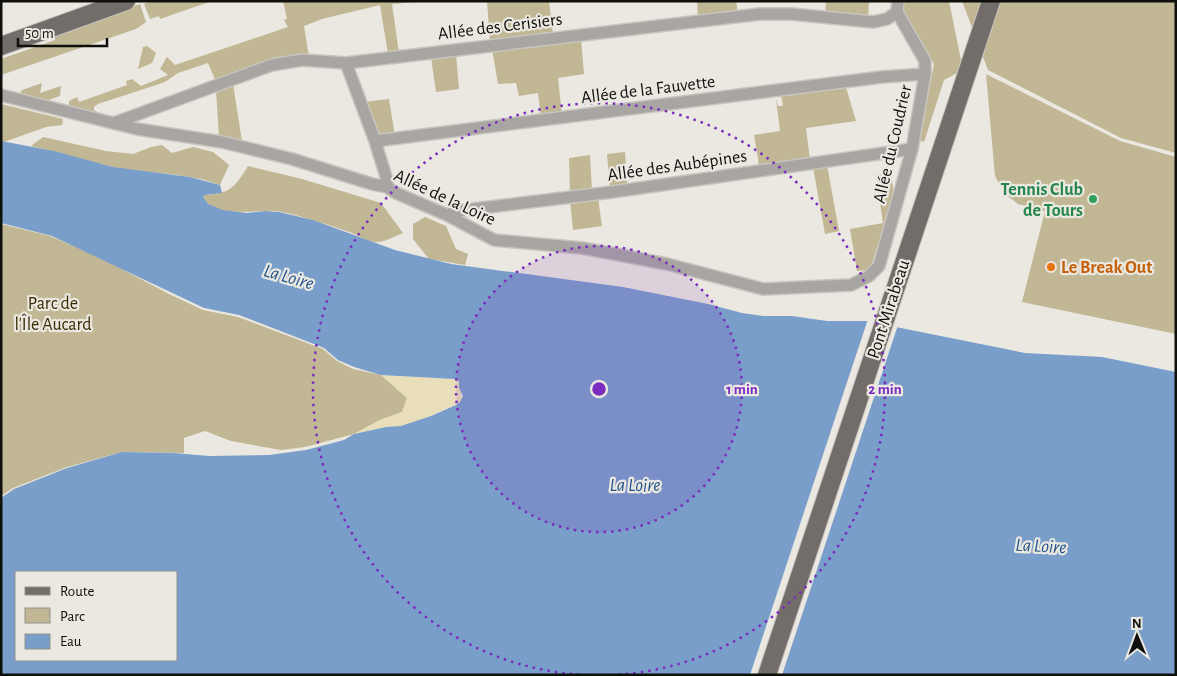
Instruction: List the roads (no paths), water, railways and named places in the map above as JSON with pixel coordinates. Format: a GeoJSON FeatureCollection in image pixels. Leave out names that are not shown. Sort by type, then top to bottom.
{"type":"FeatureCollection","features":[{"type":"Feature","properties":{"kind":"main road"},"geometry":{"type":"LineString","coordinates":[[1,46],[126,1]]}},
{"type":"Feature","properties":{"kind":"main road","name":"Pont Mirabeau"},"geometry":{"type":"LineString","coordinates":[[767,675],[991,1]]}},
{"type":"Feature","properties":{"kind":"street","name":"Allée des Cerisiers"},"geometry":{"type":"LineString","coordinates":[[114,123],[272,65],[302,60],[346,62],[760,14],[791,14],[873,22],[887,19],[898,7]]}},
{"type":"Feature","properties":{"kind":"street","name":"Allée du Coudrier"},"geometry":{"type":"LineString","coordinates":[[851,285],[869,276],[879,266],[912,149],[926,74],[925,61],[898,7]]}},
{"type":"Feature","properties":{"kind":"street"},"geometry":{"type":"LineString","coordinates":[[346,62],[375,141],[387,180],[387,187]]}},
{"type":"Feature","properties":{"kind":"street","name":"Allée de la Fauvette"},"geometry":{"type":"LineString","coordinates":[[375,141],[882,77],[926,74]]}},
{"type":"Feature","properties":{"kind":"street","name":"Allée de la Loire"},"geometry":{"type":"LineString","coordinates":[[1,95],[137,129],[230,144],[292,159],[387,187],[396,193],[447,215],[494,240],[582,248],[648,260],[763,289],[851,285]]}},
{"type":"Feature","properties":{"kind":"street","name":"Allée des Aubépines"},"geometry":{"type":"LineString","coordinates":[[447,215],[457,211],[621,191],[912,149]]}},
{"type":"Feature","properties":{"kind":"water","name":"La Loire"},"geometry":{"type":"Polygon","coordinates":[[[1,141],[54,151],[113,167],[190,177],[220,185],[222,193],[205,195],[203,197],[208,204],[223,210],[247,213],[279,212],[313,220],[395,250],[451,264],[623,287],[708,304],[742,313],[763,316],[792,316],[827,321],[866,321],[1025,353],[1102,357],[1176,372],[1176,675],[1,675],[1,498],[14,489],[67,468],[122,452],[209,456],[269,455],[306,450],[344,440],[354,434],[386,427],[401,426],[431,416],[456,405],[463,396],[459,388],[459,381],[454,379],[381,375],[354,367],[338,360],[324,348],[239,315],[204,308],[52,236],[1,223],[1,141]]]}},
{"type":"Feature","properties":{"kind":"place","name":"Tennis Club de Tours"},"geometry":{"type":"Point","coordinates":[1093,199]}},
{"type":"Feature","properties":{"kind":"place","name":"Le Break Out"},"geometry":{"type":"Point","coordinates":[1051,267]}},
{"type":"Feature","properties":{"kind":"park label","name":"Parc de l'Île Aucard"},"geometry":{"type":"Point","coordinates":[53,313]}}]}
